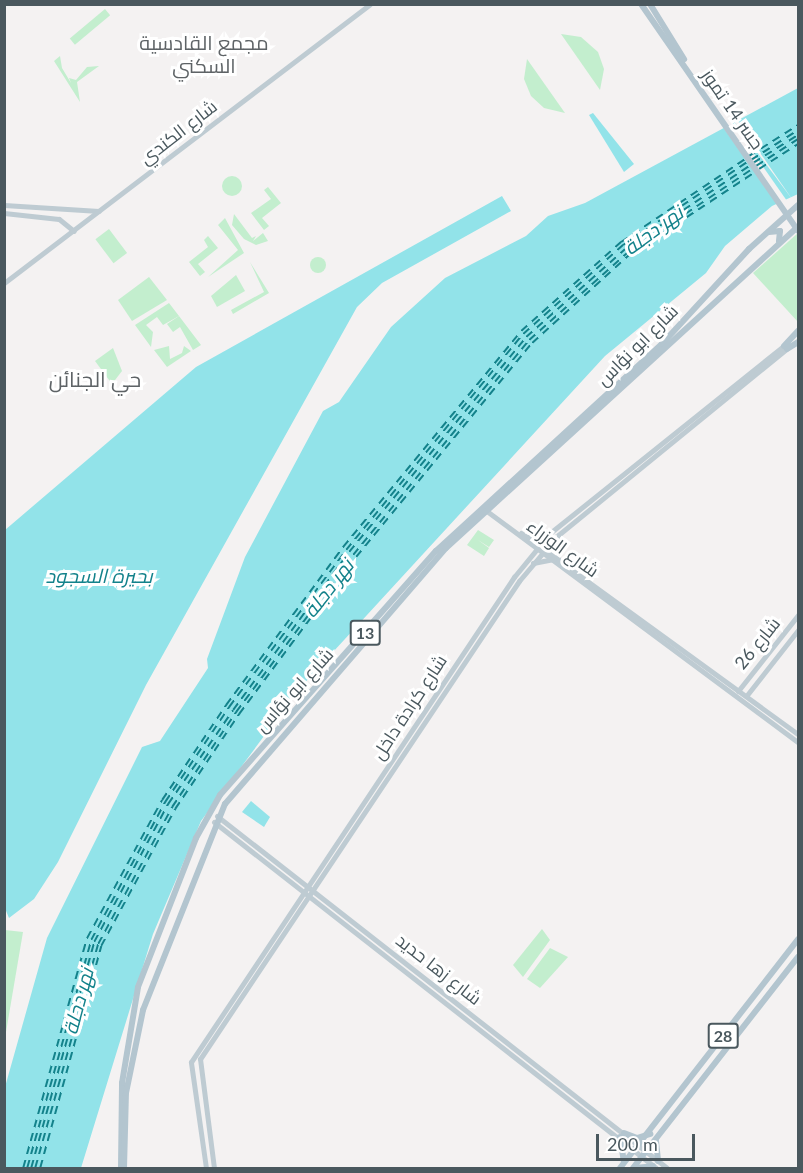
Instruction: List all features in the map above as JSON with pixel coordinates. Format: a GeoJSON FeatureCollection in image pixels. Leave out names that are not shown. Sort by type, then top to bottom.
{"type":"FeatureCollection","features":[{"type":"Feature","properties":{"kind":"main road","name":"شارع الكندي"},"geometry":{"type":"LineString","coordinates":[[4,283],[370,4]]}},
{"type":"Feature","properties":{"kind":"main road","name":"جسر 14 تموز"},"geometry":{"type":"LineString","coordinates":[[641,4],[798,228]]}},
{"type":"Feature","properties":{"kind":"main road","name":"جسر 14 تموز"},"geometry":{"type":"LineString","coordinates":[[650,4],[798,228]]}},
{"type":"Feature","properties":{"kind":"main road"},"geometry":{"type":"LineString","coordinates":[[4,205],[99,211]]}},
{"type":"Feature","properties":{"kind":"main road","name":"شارع ابو نؤاس"},"geometry":{"type":"LineString","coordinates":[[122,1168],[122,1083],[138,987],[196,838],[220,795],[436,551],[662,344],[749,249],[798,205]]}},
{"type":"Feature","properties":{"kind":"main road"},"geometry":{"type":"LineString","coordinates":[[4,213],[59,219],[74,231]]}},
{"type":"Feature","properties":{"kind":"main road","name":"شارع ابو نؤاس"},"geometry":{"type":"LineString","coordinates":[[122,1168],[126,1093],[140,1020],[216,819],[438,557],[768,252],[798,228]]}},
{"type":"Feature","properties":{"kind":"main road"},"geometry":{"type":"LineString","coordinates":[[749,249],[778,230],[780,241],[768,252]]}},
{"type":"Feature","properties":{"kind":"main road"},"geometry":{"type":"LineString","coordinates":[[785,347],[798,333]]}},
{"type":"Feature","properties":{"kind":"main road"},"geometry":{"type":"LineString","coordinates":[[785,347],[798,340]]}},
{"type":"Feature","properties":{"kind":"main road","name":"شارع كرادة داخل"},"geometry":{"type":"LineString","coordinates":[[397,759],[538,544],[785,347]]}},
{"type":"Feature","properties":{"kind":"main road","name":"شارع كرادة داخل"},"geometry":{"type":"LineString","coordinates":[[206,1168],[191,1062],[531,564],[557,536],[785,347]]}},
{"type":"Feature","properties":{"kind":"main road","name":"شارع الوزراء"},"geometry":{"type":"LineString","coordinates":[[488,512],[544,548],[710,676],[747,695],[798,742]]}},
{"type":"Feature","properties":{"kind":"main road"},"geometry":{"type":"LineString","coordinates":[[530,555],[527,538],[550,533]]}},
{"type":"Feature","properties":{"kind":"main road"},"geometry":{"type":"LineString","coordinates":[[531,564],[556,558],[557,536]]}},
{"type":"Feature","properties":{"kind":"main road","name":"شارع الوزراء"},"geometry":{"type":"LineString","coordinates":[[556,558],[714,671],[777,721],[798,734]]}},
{"type":"Feature","properties":{"kind":"main road","name":"شارع 26"},"geometry":{"type":"LineString","coordinates":[[737,691],[798,615]]}},
{"type":"Feature","properties":{"kind":"main road","name":"شارع 26"},"geometry":{"type":"LineString","coordinates":[[747,695],[798,630]]}},
{"type":"Feature","properties":{"kind":"main road"},"geometry":{"type":"LineString","coordinates":[[710,676],[714,671]]}},
{"type":"Feature","properties":{"kind":"main road","name":"شارع زها حديد"},"geometry":{"type":"LineString","coordinates":[[216,819],[622,1135],[656,1166],[667,1168]]}},
{"type":"Feature","properties":{"kind":"main road","name":"شارع كرادة داخل"},"geometry":{"type":"LineString","coordinates":[[214,1168],[198,1064],[307,891]]}},
{"type":"Feature","properties":{"kind":"main road","name":"28"},"geometry":{"type":"LineString","coordinates":[[622,1167],[650,1134],[798,939]]}},
{"type":"Feature","properties":{"kind":"main road"},"geometry":{"type":"LineString","coordinates":[[788,952],[797,958]]}},
{"type":"Feature","properties":{"kind":"main road","name":"28"},"geometry":{"type":"LineString","coordinates":[[634,1168],[797,958]]}},
{"type":"Feature","properties":{"kind":"main road"},"geometry":{"type":"LineString","coordinates":[[622,1167],[622,1135],[637,1138],[650,1134]]}},
{"type":"Feature","properties":{"kind":"main road"},"geometry":{"type":"LineString","coordinates":[[634,1168],[656,1166],[657,1139]]}},
{"type":"Feature","properties":{"kind":"green space"},"geometry":{"type":"Polygon","coordinates":[[[105,9],[110,15],[75,45],[70,39],[105,9]]]}},
{"type":"Feature","properties":{"kind":"green space"},"geometry":{"type":"Polygon","coordinates":[[[561,34],[581,37],[598,52],[604,69],[600,90],[561,34]]]}},
{"type":"Feature","properties":{"kind":"green space"},"geometry":{"type":"Polygon","coordinates":[[[60,56],[62,68],[71,83],[69,78],[76,80],[87,67],[99,66],[77,82],[80,102],[54,61],[60,56]]]}},
{"type":"Feature","properties":{"kind":"green space"},"geometry":{"type":"Polygon","coordinates":[[[527,59],[565,113],[544,108],[531,96],[524,79],[527,59]]]}},
{"type":"Feature","properties":{"kind":"green space"},"geometry":{"type":"Polygon","coordinates":[[[232,176],[239,179],[242,186],[239,193],[232,196],[225,193],[222,186],[225,179],[232,176]]]}},
{"type":"Feature","properties":{"kind":"green space"},"geometry":{"type":"Polygon","coordinates":[[[268,187],[281,203],[262,218],[269,226],[264,230],[251,213],[271,199],[264,190],[268,187]]]}},
{"type":"Feature","properties":{"kind":"green space"},"geometry":{"type":"Polygon","coordinates":[[[234,214],[252,238],[256,236],[253,241],[263,233],[268,241],[256,245],[244,239],[232,225],[234,214]]]}},
{"type":"Feature","properties":{"kind":"green space"},"geometry":{"type":"Polygon","coordinates":[[[225,218],[244,253],[208,277],[238,250],[218,225],[225,218]]]}},
{"type":"Feature","properties":{"kind":"green space"},"geometry":{"type":"Polygon","coordinates":[[[109,229],[127,253],[113,263],[95,239],[109,229]]]}},
{"type":"Feature","properties":{"kind":"green space"},"geometry":{"type":"Polygon","coordinates":[[[798,233],[798,322],[753,273],[798,233]]]}},
{"type":"Feature","properties":{"kind":"green space"},"geometry":{"type":"Polygon","coordinates":[[[208,236],[218,248],[198,264],[205,272],[200,276],[189,262],[208,247],[204,240],[208,236]]]}},
{"type":"Feature","properties":{"kind":"green space"},"geometry":{"type":"Polygon","coordinates":[[[315,257],[321,257],[326,265],[324,271],[315,273],[310,268],[310,262],[315,257]]]}},
{"type":"Feature","properties":{"kind":"green space"},"geometry":{"type":"Polygon","coordinates":[[[250,262],[269,293],[233,314],[231,310],[264,292],[250,262]]]}},
{"type":"Feature","properties":{"kind":"green space"},"geometry":{"type":"Polygon","coordinates":[[[236,275],[245,291],[217,307],[211,296],[236,275]]]}},
{"type":"Feature","properties":{"kind":"green space"},"geometry":{"type":"Polygon","coordinates":[[[149,277],[167,300],[132,321],[118,300],[149,277]]]}},
{"type":"Feature","properties":{"kind":"green space"},"geometry":{"type":"Polygon","coordinates":[[[169,303],[179,316],[163,325],[157,317],[146,325],[153,332],[151,347],[135,325],[169,303]]]}},
{"type":"Feature","properties":{"kind":"green space"},"geometry":{"type":"Polygon","coordinates":[[[179,316],[201,345],[193,350],[180,327],[173,332],[167,324],[179,316]]]}},
{"type":"Feature","properties":{"kind":"green space"},"geometry":{"type":"Polygon","coordinates":[[[169,346],[170,359],[182,353],[184,346],[191,351],[167,367],[154,350],[169,346]]]}},
{"type":"Feature","properties":{"kind":"green space"},"geometry":{"type":"Polygon","coordinates":[[[113,348],[122,371],[112,384],[95,361],[113,348]]]}},
{"type":"Feature","properties":{"kind":"green space"},"geometry":{"type":"Polygon","coordinates":[[[478,530],[494,540],[489,547],[478,540],[489,548],[484,556],[467,545],[478,530]]]}},
{"type":"Feature","properties":{"kind":"green space"},"geometry":{"type":"Polygon","coordinates":[[[542,929],[550,940],[523,977],[513,965],[542,929]]]}},
{"type":"Feature","properties":{"kind":"green space"},"geometry":{"type":"Polygon","coordinates":[[[5,930],[23,932],[4,1038],[5,930]]]}},
{"type":"Feature","properties":{"kind":"green space"},"geometry":{"type":"Polygon","coordinates":[[[550,948],[568,957],[540,988],[527,979],[550,948]]]}},
{"type":"Feature","properties":{"kind":"water","name":"نهر دجلة"},"geometry":{"type":"Polygon","coordinates":[[[798,88],[798,194],[772,206],[725,246],[706,273],[605,356],[299,689],[201,821],[153,934],[81,1168],[5,1168],[5,1087],[47,938],[142,747],[160,741],[208,668],[207,659],[245,557],[323,411],[339,402],[391,327],[445,278],[526,236],[548,216],[585,203],[798,88]]]}},
{"type":"Feature","properties":{"kind":"water"},"geometry":{"type":"Polygon","coordinates":[[[593,113],[634,164],[624,172],[589,115],[593,113]]]}},
{"type":"Feature","properties":{"kind":"water","name":"بحيرة السجود"},"geometry":{"type":"Polygon","coordinates":[[[502,196],[511,211],[382,283],[357,307],[146,685],[58,862],[34,899],[9,918],[4,906],[5,530],[196,367],[502,196]]]}},
{"type":"Feature","properties":{"kind":"water"},"geometry":{"type":"Polygon","coordinates":[[[251,801],[270,817],[264,827],[242,812],[251,801]]]}},
{"type":"Feature","properties":{"kind":"pier"},"geometry":{"type":"Polygon","coordinates":[[[736,118],[792,199],[733,120],[736,118]]]}},
{"type":"Feature","properties":{"kind":"pier"},"geometry":{"type":"Polygon","coordinates":[[[731,121],[787,201],[779,207],[723,127],[731,121]]]}},
{"type":"Feature","properties":{"kind":"ferry route"},"geometry":{"type":"LineString","coordinates":[[749,156],[798,125]]}},
{"type":"Feature","properties":{"kind":"ferry route"},"geometry":{"type":"LineString","coordinates":[[751,160],[798,130]]}},
{"type":"Feature","properties":{"kind":"ferry route"},"geometry":{"type":"LineString","coordinates":[[753,163],[798,135]]}},
{"type":"Feature","properties":{"kind":"ferry route"},"geometry":{"type":"LineString","coordinates":[[756,166],[798,139]]}},
{"type":"Feature","properties":{"kind":"ferry route"},"geometry":{"type":"LineString","coordinates":[[759,169],[798,144]]}},
{"type":"Feature","properties":{"kind":"ferry route"},"geometry":{"type":"LineString","coordinates":[[23,1168],[87,938],[162,800],[226,705],[343,547],[521,331],[621,242],[745,159]]}},
{"type":"Feature","properties":{"kind":"ferry route"},"geometry":{"type":"LineString","coordinates":[[27,1168],[91,940],[165,802],[229,707],[346,550],[523,334],[623,245],[747,162]]}},
{"type":"Feature","properties":{"kind":"ferry route"},"geometry":{"type":"LineString","coordinates":[[31,1168],[94,942],[168,804],[233,710],[349,552],[526,337],[625,249],[749,166]]}},
{"type":"Feature","properties":{"kind":"ferry route"},"geometry":{"type":"LineString","coordinates":[[35,1168],[98,944],[172,807],[236,712],[353,555],[529,340],[627,253],[752,169]]}},
{"type":"Feature","properties":{"kind":"ferry route"},"geometry":{"type":"LineString","coordinates":[[40,1168],[101,946],[175,809],[239,714],[356,557],[532,343],[628,256],[755,172]]}},
{"type":"Feature","properties":{"kind":"district","name":"مجمع القادسية السكني"},"geometry":{"type":"Point","coordinates":[204,54]}},
{"type":"Feature","properties":{"kind":"district","name":"حي الجنائن"},"geometry":{"type":"Point","coordinates":[95,379]}}]}
